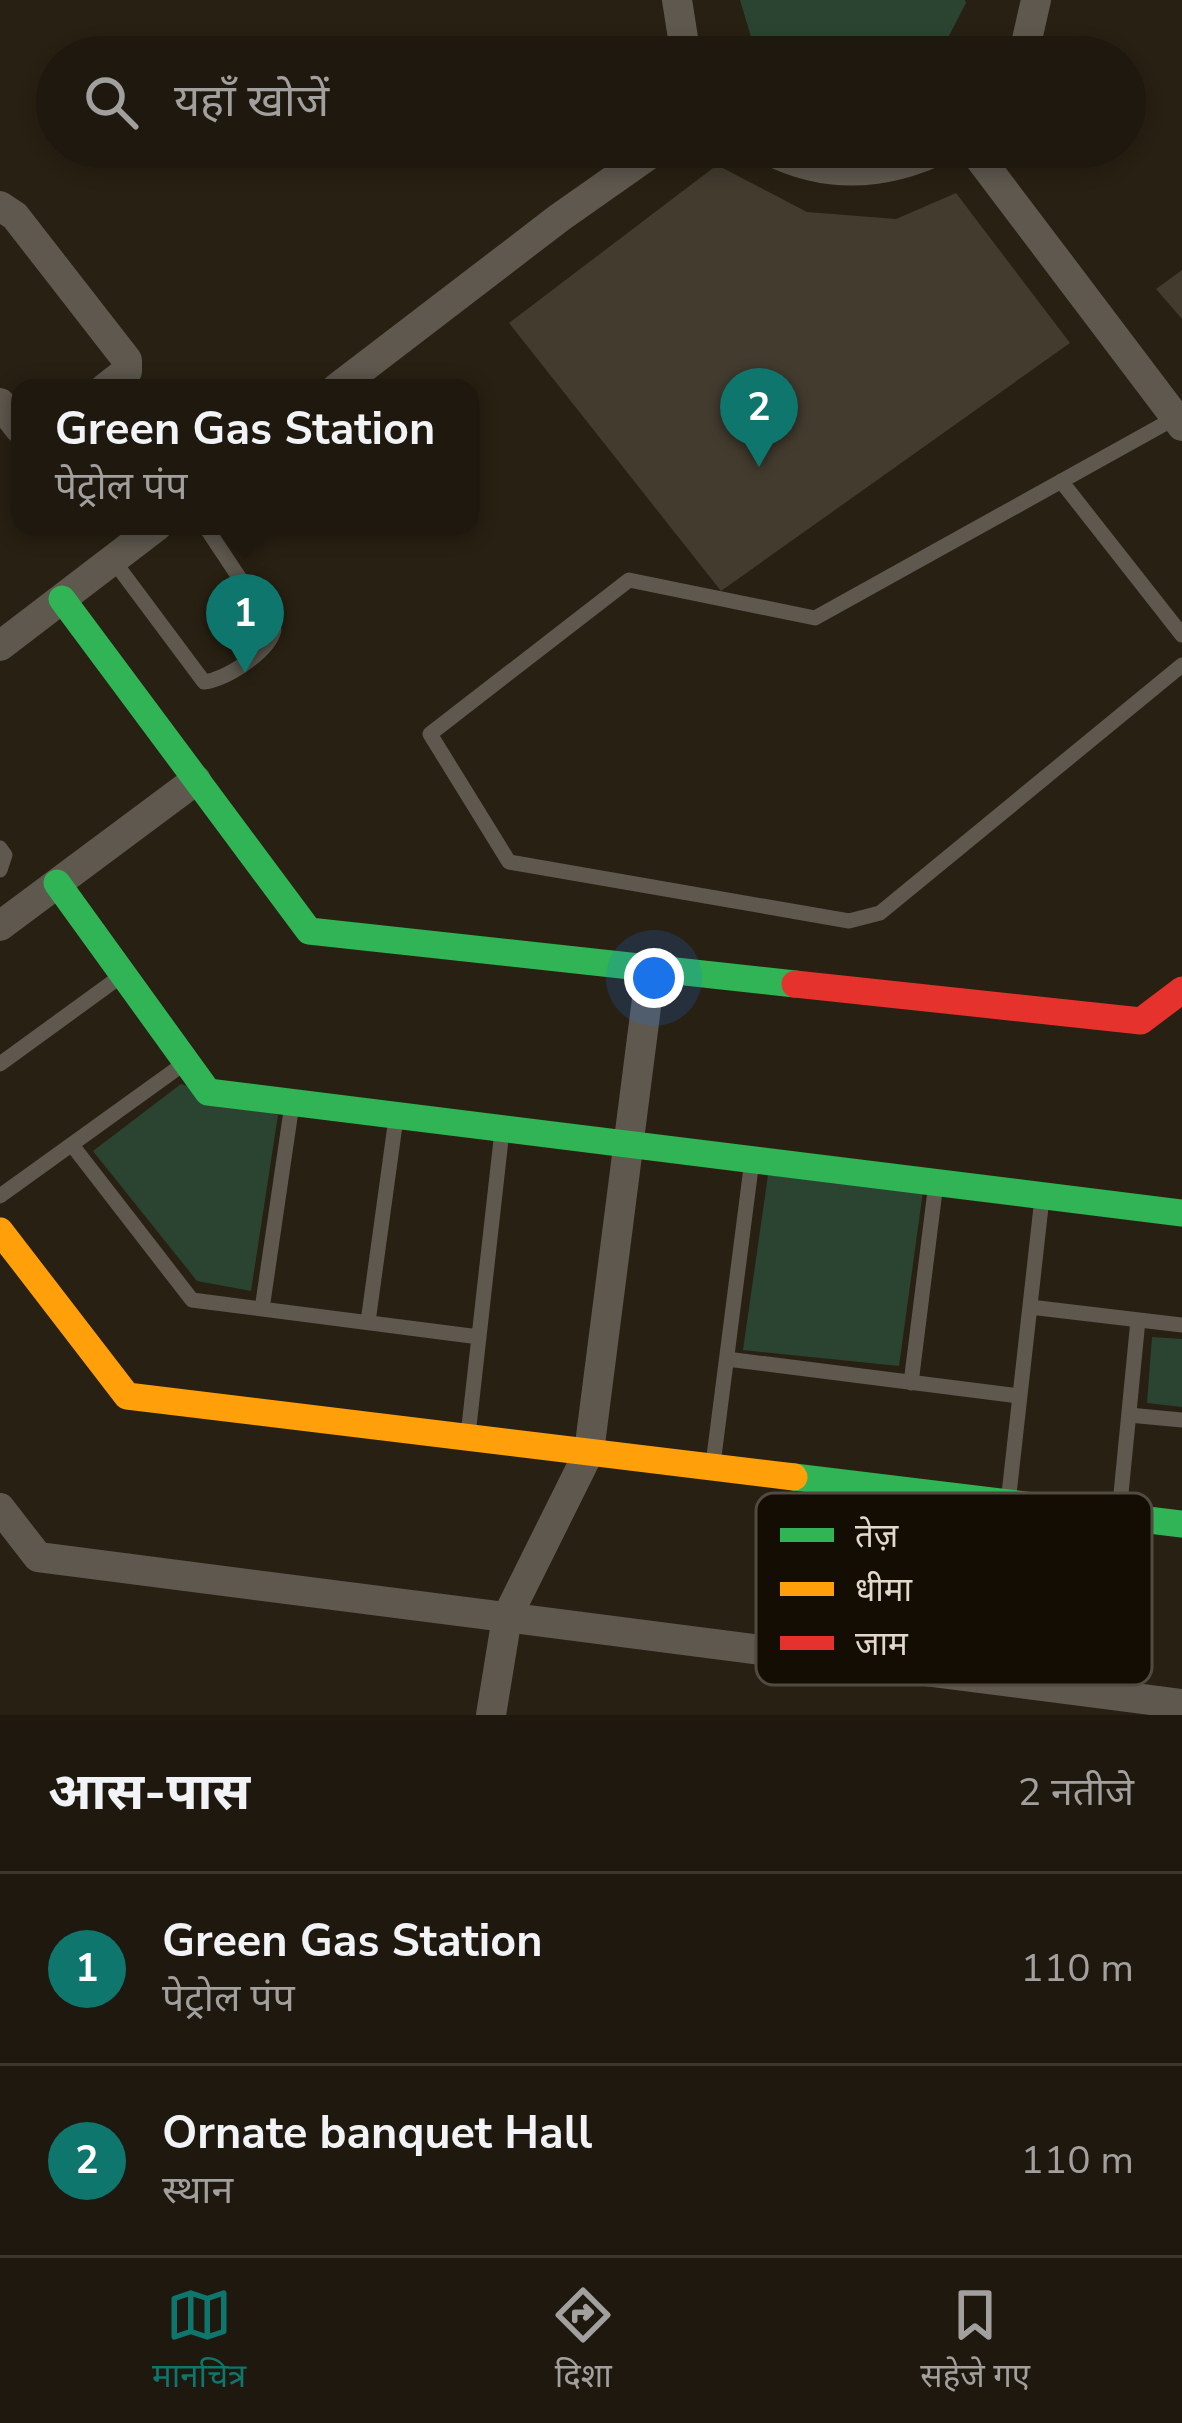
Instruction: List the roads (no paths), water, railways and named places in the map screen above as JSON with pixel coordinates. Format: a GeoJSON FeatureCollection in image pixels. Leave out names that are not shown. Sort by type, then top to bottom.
{"type":"FeatureCollection","features":[{"type":"Feature","properties":{"kind":"street"},"geometry":{"type":"LineString","coordinates":[[677,0],[683,36]]}},
{"type":"Feature","properties":{"kind":"street"},"geometry":{"type":"LineString","coordinates":[[1028,36],[1036,0]]}},
{"type":"Feature","properties":{"kind":"street"},"geometry":{"type":"LineString","coordinates":[[349,379],[630,168]]}},
{"type":"Feature","properties":{"kind":"street"},"geometry":{"type":"LineString","coordinates":[[827,168],[839,172],[883,168]]}},
{"type":"Feature","properties":{"kind":"street"},"geometry":{"type":"LineString","coordinates":[[987,168],[1179,422]]}},
{"type":"Feature","properties":{"kind":"street"},"geometry":{"type":"LineString","coordinates":[[0,206],[15,216],[127,360],[127,371],[117,379]]}},
{"type":"Feature","properties":{"kind":"street"},"geometry":{"type":"LineString","coordinates":[[0,646],[145,535]]}},
{"type":"Feature","properties":{"kind":"street"},"geometry":{"type":"LineString","coordinates":[[62,599],[309,931],[1141,1021],[1182,990]]}},
{"type":"Feature","properties":{"kind":"street"},"geometry":{"type":"LineString","coordinates":[[0,926],[196,780]]}},
{"type":"Feature","properties":{"kind":"street"},"geometry":{"type":"LineString","coordinates":[[57,884],[208,1092],[1182,1213]]}},
{"type":"Feature","properties":{"kind":"street"},"geometry":{"type":"LineString","coordinates":[[491,1715],[507,1617],[589,1452],[651,968]]}},
{"type":"Feature","properties":{"kind":"street"},"geometry":{"type":"LineString","coordinates":[[0,1231],[127,1396],[926,1493]]}},
{"type":"Feature","properties":{"kind":"street"},"geometry":{"type":"LineString","coordinates":[[0,1508],[38,1557],[756,1649]]}},
{"type":"Feature","properties":{"kind":"street"},"geometry":{"type":"LineString","coordinates":[[1152,1520],[1182,1524]]}},
{"type":"Feature","properties":{"kind":"street"},"geometry":{"type":"LineString","coordinates":[[1035,1685],[1182,1704]]}},
{"type":"Feature","properties":{"kind":"lane"},"geometry":{"type":"LineString","coordinates":[[1179,422],[1061,481],[815,618],[629,580],[430,734],[508,862],[850,921],[880,913],[1182,665]]}},
{"type":"Feature","properties":{"kind":"lane"},"geometry":{"type":"LineString","coordinates":[[1061,481],[1182,635]]}},
{"type":"Feature","properties":{"kind":"lane"},"geometry":{"type":"LineString","coordinates":[[113,560],[203,682],[220,680],[271,640],[274,630],[211,535]]}},
{"type":"Feature","properties":{"kind":"lane"},"geometry":{"type":"LineString","coordinates":[[0,848],[5,855],[0,869]]}},
{"type":"Feature","properties":{"kind":"lane"},"geometry":{"type":"LineString","coordinates":[[0,1064],[124,975]]}},
{"type":"Feature","properties":{"kind":"lane"},"geometry":{"type":"LineString","coordinates":[[0,1196],[187,1062]]}},
{"type":"Feature","properties":{"kind":"lane"},"geometry":{"type":"LineString","coordinates":[[262,1309],[292,1102]]}},
{"type":"Feature","properties":{"kind":"lane"},"geometry":{"type":"LineString","coordinates":[[368,1322],[397,1115]]}},
{"type":"Feature","properties":{"kind":"lane"},"geometry":{"type":"LineString","coordinates":[[468,1437],[502,1128]]}},
{"type":"Feature","properties":{"kind":"lane"},"geometry":{"type":"LineString","coordinates":[[72,1144],[192,1300],[479,1336]]}},
{"type":"Feature","properties":{"kind":"lane"},"geometry":{"type":"LineString","coordinates":[[712,1467],[752,1159]]}},
{"type":"Feature","properties":{"kind":"lane"},"geometry":{"type":"LineString","coordinates":[[911,1383],[937,1182]]}},
{"type":"Feature","properties":{"kind":"lane"},"geometry":{"type":"LineString","coordinates":[[1009,1493],[1042,1196]]}},
{"type":"Feature","properties":{"kind":"lane"},"geometry":{"type":"LineString","coordinates":[[1030,1307],[1182,1325]]}},
{"type":"Feature","properties":{"kind":"lane"},"geometry":{"type":"LineString","coordinates":[[1121,1493],[1138,1320]]}},
{"type":"Feature","properties":{"kind":"lane"},"geometry":{"type":"LineString","coordinates":[[727,1359],[1019,1396]]}},
{"type":"Feature","properties":{"kind":"lane"},"geometry":{"type":"LineString","coordinates":[[1129,1415],[1182,1420]]}},
{"type":"Feature","properties":{"kind":"place","name":"Ornate banquet Hall"},"geometry":{"type":"Point","coordinates":[759,467]}},
{"type":"Feature","properties":{"kind":"place","name":"Green Gas Station"},"geometry":{"type":"Point","coordinates":[245,673]}}]}
